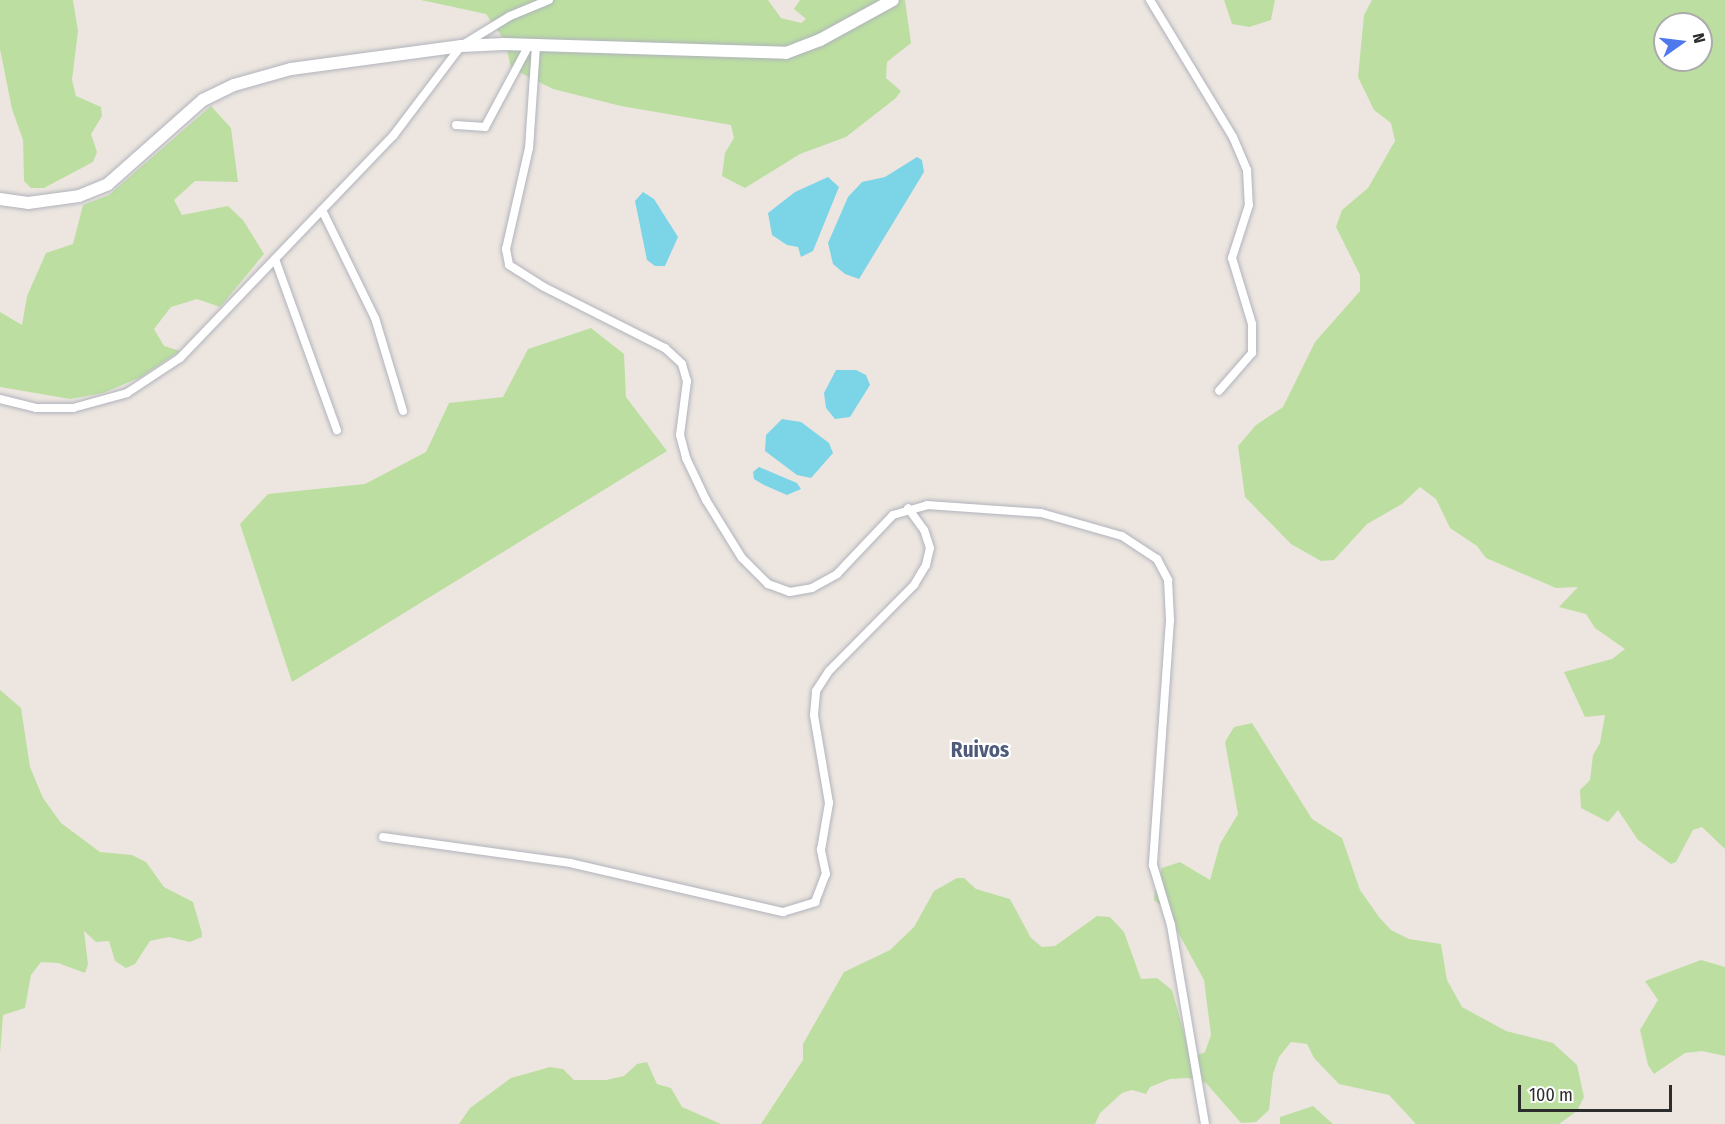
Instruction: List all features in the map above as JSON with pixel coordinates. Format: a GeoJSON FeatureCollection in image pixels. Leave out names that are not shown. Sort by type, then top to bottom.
{"type":"FeatureCollection","features":[{"type":"Feature","properties":{"kind":"street"},"geometry":{"type":"LineString","coordinates":[[0,399],[36,408],[73,408],[127,393],[180,358],[393,136],[461,46],[510,16],[549,0]]}},
{"type":"Feature","properties":{"kind":"street"},"geometry":{"type":"LineString","coordinates":[[0,199],[28,203],[79,196],[108,184],[203,100],[234,85],[291,69],[461,46],[786,53],[820,40],[892,0]]}},
{"type":"Feature","properties":{"kind":"street"},"geometry":{"type":"LineString","coordinates":[[1150,0],[1233,137],[1247,171],[1249,205],[1232,258],[1252,324],[1252,353],[1219,391]]}},
{"type":"Feature","properties":{"kind":"street"},"geometry":{"type":"LineString","coordinates":[[456,125],[485,127],[532,46]]}},
{"type":"Feature","properties":{"kind":"street"},"geometry":{"type":"LineString","coordinates":[[532,46],[529,148],[506,249],[509,265],[544,287],[666,348],[682,364],[687,381],[681,435],[686,458],[706,500],[742,558],[768,584],[790,592],[812,588],[837,574],[878,528],[908,508],[927,505],[1041,513],[1122,536],[1157,559],[1168,580],[1170,620],[1153,865],[1171,925],[1205,1124]]}},
{"type":"Feature","properties":{"kind":"street"},"geometry":{"type":"LineString","coordinates":[[322,210],[375,318],[403,411]]}},
{"type":"Feature","properties":{"kind":"street"},"geometry":{"type":"LineString","coordinates":[[275,259],[337,430]]}},
{"type":"Feature","properties":{"kind":"street"},"geometry":{"type":"LineString","coordinates":[[383,837],[570,863],[783,912],[815,902],[826,874],[821,850],[829,803],[814,715],[816,691],[829,671],[914,585],[926,565],[930,548],[924,530],[908,508]]}},
{"type":"Feature","properties":{"kind":"green space"},"geometry":{"type":"Polygon","coordinates":[[[0,0],[73,0],[78,31],[72,80],[76,96],[101,107],[102,116],[91,134],[97,152],[93,162],[44,188],[31,188],[24,181],[23,140],[12,109],[0,49],[0,0]]]}},
{"type":"Feature","properties":{"kind":"green space"},"geometry":{"type":"Polygon","coordinates":[[[421,0],[768,0],[781,18],[801,23],[806,19],[794,9],[800,0],[905,0],[911,43],[887,62],[886,78],[901,91],[896,98],[846,137],[800,154],[745,188],[722,176],[725,153],[734,138],[731,125],[621,106],[553,89],[511,68],[505,41],[486,14],[421,0]]]}},
{"type":"Feature","properties":{"kind":"green space"},"geometry":{"type":"Polygon","coordinates":[[[1224,0],[1275,0],[1271,20],[1249,27],[1232,24],[1224,0]]]}},
{"type":"Feature","properties":{"kind":"green space"},"geometry":{"type":"Polygon","coordinates":[[[1372,0],[1725,0],[1725,849],[1702,827],[1693,830],[1676,862],[1671,864],[1638,840],[1618,810],[1608,822],[1581,808],[1580,790],[1590,780],[1593,755],[1600,743],[1605,715],[1585,717],[1564,672],[1612,659],[1625,649],[1595,628],[1586,614],[1559,607],[1578,587],[1556,588],[1486,558],[1477,546],[1450,528],[1436,499],[1420,487],[1402,504],[1367,524],[1334,560],[1321,561],[1291,544],[1245,497],[1238,446],[1256,425],[1283,407],[1315,342],[1360,291],[1360,275],[1336,227],[1342,210],[1368,188],[1395,141],[1391,123],[1374,110],[1358,77],[1364,15],[1372,0]]]}},
{"type":"Feature","properties":{"kind":"green space"},"geometry":{"type":"Polygon","coordinates":[[[211,106],[231,128],[238,182],[195,181],[174,200],[182,215],[228,206],[243,220],[264,254],[220,307],[197,299],[171,307],[154,329],[164,346],[180,351],[141,377],[103,393],[70,399],[0,387],[0,312],[22,325],[27,296],[46,253],[73,244],[83,205],[109,195],[211,106]]]}},
{"type":"Feature","properties":{"kind":"green space"},"geometry":{"type":"Polygon","coordinates":[[[591,328],[624,354],[626,397],[667,451],[292,682],[240,524],[268,494],[365,484],[426,452],[449,403],[503,397],[528,349],[591,328]]]}},
{"type":"Feature","properties":{"kind":"green space"},"geometry":{"type":"Polygon","coordinates":[[[0,690],[21,708],[30,767],[43,798],[61,823],[100,852],[132,855],[146,862],[164,887],[193,902],[202,937],[190,942],[169,937],[150,941],[135,964],[126,968],[115,961],[109,941],[96,942],[84,931],[88,964],[85,973],[58,963],[41,962],[31,975],[25,1008],[3,1015],[0,1054],[0,690]]]}},
{"type":"Feature","properties":{"kind":"green space"},"geometry":{"type":"Polygon","coordinates":[[[1252,723],[1312,819],[1342,838],[1360,890],[1379,917],[1391,930],[1409,939],[1441,944],[1447,980],[1462,1007],[1506,1031],[1553,1043],[1577,1065],[1584,1097],[1577,1111],[1559,1124],[1416,1124],[1389,1095],[1339,1084],[1314,1058],[1307,1044],[1291,1042],[1279,1057],[1273,1074],[1269,1110],[1256,1122],[1241,1123],[1206,1083],[1189,1078],[1170,1079],[1150,1087],[1146,1094],[1132,1090],[1122,1093],[1100,1113],[1095,1124],[761,1124],[803,1060],[803,1044],[844,972],[890,950],[914,927],[934,891],[957,878],[964,878],[976,889],[1010,899],[1031,938],[1042,947],[1055,946],[1097,916],[1110,917],[1124,932],[1141,979],[1157,978],[1172,990],[1191,1058],[1205,1052],[1211,1035],[1204,980],[1166,910],[1154,900],[1155,890],[1162,868],[1180,862],[1210,880],[1220,844],[1238,814],[1225,742],[1234,727],[1252,723]]]}},
{"type":"Feature","properties":{"kind":"green space"},"geometry":{"type":"Polygon","coordinates":[[[1701,960],[1725,967],[1725,1056],[1702,1051],[1685,1053],[1654,1074],[1648,1065],[1640,1030],[1658,1000],[1645,981],[1701,960]]]}},
{"type":"Feature","properties":{"kind":"green space"},"geometry":{"type":"Polygon","coordinates":[[[647,1062],[657,1084],[671,1088],[682,1107],[721,1124],[459,1124],[470,1108],[511,1078],[550,1067],[563,1069],[574,1080],[606,1080],[624,1076],[637,1064],[647,1062]]]}},
{"type":"Feature","properties":{"kind":"green space"},"geometry":{"type":"Polygon","coordinates":[[[1313,1106],[1333,1124],[1280,1124],[1280,1117],[1313,1106]]]}},
{"type":"Feature","properties":{"kind":"water"},"geometry":{"type":"Polygon","coordinates":[[[917,157],[922,160],[924,172],[859,279],[845,274],[833,264],[828,243],[848,197],[862,182],[885,177],[917,157]]]}},
{"type":"Feature","properties":{"kind":"water"},"geometry":{"type":"Polygon","coordinates":[[[828,177],[839,187],[813,251],[801,257],[798,247],[787,245],[772,235],[768,213],[795,192],[828,177]]]}},
{"type":"Feature","properties":{"kind":"water"},"geometry":{"type":"Polygon","coordinates":[[[643,192],[654,199],[678,237],[665,266],[655,266],[647,260],[635,201],[643,192]]]}},
{"type":"Feature","properties":{"kind":"water"},"geometry":{"type":"Polygon","coordinates":[[[836,370],[856,370],[866,375],[870,385],[850,417],[835,419],[826,408],[824,393],[836,370]]]}},
{"type":"Feature","properties":{"kind":"water"},"geometry":{"type":"Polygon","coordinates":[[[782,419],[801,422],[829,443],[833,453],[811,478],[797,475],[765,451],[766,435],[782,419]]]}},
{"type":"Feature","properties":{"kind":"water"},"geometry":{"type":"Polygon","coordinates":[[[759,467],[797,483],[801,489],[787,495],[764,485],[754,479],[753,472],[759,467]]]}},
{"type":"Feature","properties":{"kind":"district","name":"Ruivos"},"geometry":{"type":"Point","coordinates":[980,750]}}]}
